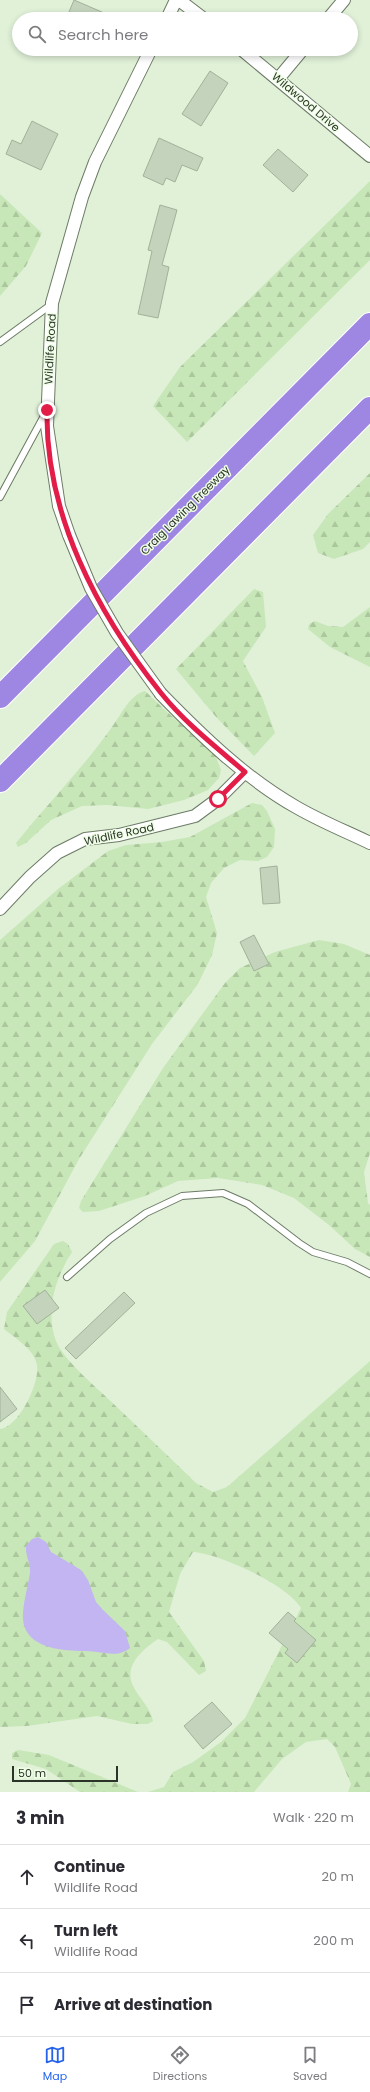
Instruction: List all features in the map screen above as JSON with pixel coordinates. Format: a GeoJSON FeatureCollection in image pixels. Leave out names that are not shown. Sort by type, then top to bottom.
{"type":"FeatureCollection","features":[{"type":"Feature","properties":{"kind":"highway","name":"Craig Lawing Freeway"},"geometry":{"type":"LineString","coordinates":[[0,697],[370,324]]}},
{"type":"Feature","properties":{"kind":"highway"},"geometry":{"type":"LineString","coordinates":[[0,781],[370,408]]}},
{"type":"Feature","properties":{"kind":"street"},"geometry":{"type":"LineString","coordinates":[[170,12],[178,0],[194,12]]}},
{"type":"Feature","properties":{"kind":"street"},"geometry":{"type":"LineString","coordinates":[[334,12],[344,0]]}},
{"type":"Feature","properties":{"kind":"street","name":"Wildlife Road"},"geometry":{"type":"LineString","coordinates":[[148,56],[95,162],[82,197],[52,304],[47,426],[59,506],[69,535],[91,588],[117,633],[161,694],[190,724],[245,772],[296,808],[370,843]]}},
{"type":"Feature","properties":{"kind":"street","name":"Wildwood Drive"},"geometry":{"type":"LineString","coordinates":[[250,56],[370,156]]}},
{"type":"Feature","properties":{"kind":"street"},"geometry":{"type":"LineString","coordinates":[[278,79],[297,56]]}},
{"type":"Feature","properties":{"kind":"street","name":"Wildlife Road"},"geometry":{"type":"LineString","coordinates":[[0,909],[30,877],[57,853],[85,839],[119,835],[195,816],[218,799],[245,772]]}},
{"type":"Feature","properties":{"kind":"lane"},"geometry":{"type":"LineString","coordinates":[[0,342],[52,304]]}},
{"type":"Feature","properties":{"kind":"lane"},"geometry":{"type":"LineString","coordinates":[[0,497],[47,410]]}},
{"type":"Feature","properties":{"kind":"lane"},"geometry":{"type":"LineString","coordinates":[[67,1277],[110,1239],[146,1213],[182,1196],[223,1193],[248,1204],[313,1252],[348,1262],[370,1274]]}},
{"type":"Feature","properties":{"kind":"green space"},"geometry":{"type":"Polygon","coordinates":[[[370,181],[370,260],[187,442],[153,406],[180,367],[370,181]]]}},
{"type":"Feature","properties":{"kind":"green space"},"geometry":{"type":"Polygon","coordinates":[[[0,194],[42,233],[26,266],[0,296],[0,194]]]}},
{"type":"Feature","properties":{"kind":"green space"},"geometry":{"type":"Polygon","coordinates":[[[370,473],[370,542],[363,549],[334,559],[318,553],[313,535],[328,514],[370,473]]]}},
{"type":"Feature","properties":{"kind":"green space"},"geometry":{"type":"Polygon","coordinates":[[[254,589],[263,592],[266,627],[243,661],[262,697],[275,733],[254,756],[216,717],[176,669],[254,589]]]}},
{"type":"Feature","properties":{"kind":"green space"},"geometry":{"type":"Polygon","coordinates":[[[370,607],[370,667],[330,647],[308,629],[309,624],[315,621],[328,626],[343,627],[370,607]]]}},
{"type":"Feature","properties":{"kind":"green space"},"geometry":{"type":"Polygon","coordinates":[[[145,691],[214,752],[221,770],[219,778],[208,790],[184,800],[148,809],[107,805],[82,806],[51,820],[26,843],[18,847],[16,843],[103,740],[127,704],[135,696],[145,691]]]}},
{"type":"Feature","properties":{"kind":"green space"},"geometry":{"type":"Polygon","coordinates":[[[252,803],[262,805],[267,811],[275,829],[274,847],[267,857],[258,861],[240,860],[224,868],[211,883],[206,897],[217,933],[212,955],[198,984],[152,1044],[79,1159],[35,1241],[0,1282],[0,940],[58,889],[108,851],[126,845],[162,842],[190,837],[252,803]]]}},
{"type":"Feature","properties":{"kind":"green space"},"geometry":{"type":"Polygon","coordinates":[[[319,940],[344,944],[370,955],[370,1153],[364,1172],[368,1203],[370,1205],[370,1257],[355,1249],[329,1225],[294,1198],[262,1185],[218,1178],[178,1181],[145,1196],[99,1211],[83,1212],[79,1208],[81,1201],[163,1068],[225,983],[240,968],[275,952],[319,940]]]}},
{"type":"Feature","properties":{"kind":"green space"},"geometry":{"type":"Polygon","coordinates":[[[63,1241],[68,1244],[72,1252],[61,1273],[52,1306],[51,1318],[56,1341],[59,1347],[70,1362],[84,1376],[196,1483],[213,1492],[227,1487],[370,1361],[370,1792],[348,1792],[351,1784],[335,1747],[327,1739],[306,1742],[282,1759],[254,1792],[148,1792],[164,1787],[173,1772],[193,1762],[221,1742],[245,1718],[301,1608],[282,1590],[252,1572],[220,1558],[205,1554],[193,1552],[180,1574],[169,1612],[204,1661],[206,1671],[199,1675],[167,1642],[158,1639],[138,1656],[134,1661],[130,1673],[135,1690],[149,1710],[153,1721],[148,1724],[132,1724],[97,1716],[27,1726],[0,1727],[0,1429],[14,1421],[21,1413],[32,1393],[37,1373],[37,1365],[32,1354],[24,1345],[4,1329],[7,1312],[54,1244],[63,1241]]]}},
{"type":"Feature","properties":{"kind":"green space"},"geometry":{"type":"Polygon","coordinates":[[[18,1750],[49,1755],[138,1792],[80,1792],[46,1769],[12,1759],[12,1753],[18,1750]]]}},
{"type":"Feature","properties":{"kind":"shaded area"},"geometry":{"type":"Polygon","coordinates":[[[38,1537],[46,1542],[51,1552],[81,1570],[88,1580],[96,1602],[125,1631],[130,1648],[115,1654],[65,1650],[44,1645],[35,1640],[28,1633],[24,1624],[23,1612],[30,1573],[26,1546],[32,1539],[38,1537]]]}},
{"type":"Feature","properties":{"kind":"building"},"geometry":{"type":"Polygon","coordinates":[[[74,0],[102,12],[69,12],[74,0]]]}},
{"type":"Feature","properties":{"kind":"building"},"geometry":{"type":"Polygon","coordinates":[[[210,71],[228,83],[201,126],[182,114],[210,71]]]}},
{"type":"Feature","properties":{"kind":"building"},"geometry":{"type":"Polygon","coordinates":[[[32,121],[58,134],[41,170],[6,154],[12,140],[21,144],[32,121]]]}},
{"type":"Feature","properties":{"kind":"building"},"geometry":{"type":"Polygon","coordinates":[[[159,138],[203,158],[197,171],[182,165],[175,182],[166,178],[163,185],[143,176],[159,138]]]}},
{"type":"Feature","properties":{"kind":"building"},"geometry":{"type":"Polygon","coordinates":[[[278,149],[308,175],[293,192],[263,165],[278,149]]]}},
{"type":"Feature","properties":{"kind":"building"},"geometry":{"type":"Polygon","coordinates":[[[160,205],[177,210],[162,265],[169,267],[158,318],[138,314],[152,251],[148,250],[160,205]]]}},
{"type":"Feature","properties":{"kind":"building"},"geometry":{"type":"Polygon","coordinates":[[[277,866],[280,903],[263,904],[260,868],[277,866]]]}},
{"type":"Feature","properties":{"kind":"building"},"geometry":{"type":"Polygon","coordinates":[[[254,935],[269,964],[254,971],[240,942],[254,935]]]}},
{"type":"Feature","properties":{"kind":"building"},"geometry":{"type":"Polygon","coordinates":[[[45,1290],[59,1308],[37,1324],[23,1306],[45,1290]]]}},
{"type":"Feature","properties":{"kind":"building"},"geometry":{"type":"Polygon","coordinates":[[[124,1292],[135,1303],[76,1359],[65,1348],[124,1292]]]}},
{"type":"Feature","properties":{"kind":"building"},"geometry":{"type":"Polygon","coordinates":[[[0,1387],[17,1409],[0,1422],[0,1387]]]}},
{"type":"Feature","properties":{"kind":"building"},"geometry":{"type":"Polygon","coordinates":[[[288,1612],[296,1619],[294,1621],[316,1640],[297,1663],[285,1653],[288,1649],[269,1633],[288,1612]]]}},
{"type":"Feature","properties":{"kind":"building"},"geometry":{"type":"Polygon","coordinates":[[[212,1702],[232,1724],[203,1749],[184,1726],[212,1702]]]}},
{"type":"Feature","properties":{"kind":"route"},"geometry":{"type":"LineString","coordinates":[[47,410],[47,426],[59,506],[69,535],[91,588],[117,633],[161,694],[190,724],[245,772],[218,799]]}}]}
